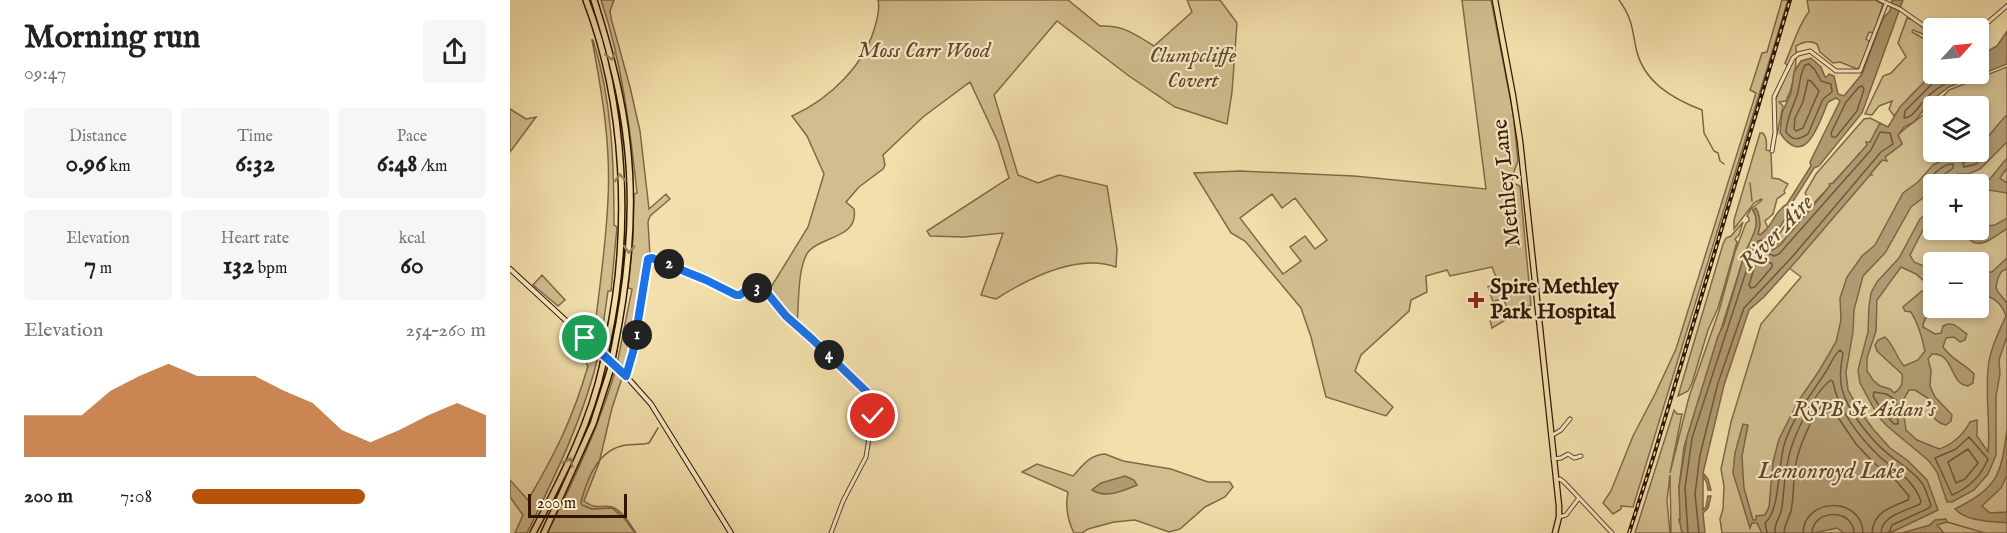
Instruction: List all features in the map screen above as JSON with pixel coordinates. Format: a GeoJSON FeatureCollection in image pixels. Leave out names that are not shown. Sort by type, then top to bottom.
{"type":"FeatureCollection","features":[{"type":"Feature","properties":{"kind":"highway"},"geometry":{"type":"LineString","coordinates":[[533,533],[568,466],[584,426],[603,364],[617,279],[621,187],[619,147],[610,87],[600,43],[586,0]]}},
{"type":"Feature","properties":{"kind":"highway"},"geometry":{"type":"LineString","coordinates":[[544,533],[590,432],[610,371],[627,279],[630,222],[627,143],[620,97],[604,30],[594,0]]}},
{"type":"Feature","properties":{"kind":"main road","name":"Methley Lane"},"geometry":{"type":"LineString","coordinates":[[1495,0],[1514,96],[1520,141],[1556,480],[1559,516],[1555,533]]}},
{"type":"Feature","properties":{"kind":"main road"},"geometry":{"type":"LineString","coordinates":[[510,269],[626,376],[651,404],[731,533]]}},
{"type":"Feature","properties":{"kind":"street"},"geometry":{"type":"LineString","coordinates":[[1880,0],[1900,9],[1923,25]]}},
{"type":"Feature","properties":{"kind":"street"},"geometry":{"type":"LineString","coordinates":[[1773,151],[1774,97],[1793,58],[1810,51],[1836,71],[1860,72],[1888,5]]}},
{"type":"Feature","properties":{"kind":"street"},"geometry":{"type":"LineString","coordinates":[[1989,22],[2007,6]]}},
{"type":"Feature","properties":{"kind":"street"},"geometry":{"type":"LineString","coordinates":[[626,376],[633,352],[650,258],[684,270],[736,295],[740,295],[752,285],[768,294],[786,316],[875,400],[866,457],[843,501],[831,533]]}},
{"type":"Feature","properties":{"kind":"street"},"geometry":{"type":"LineString","coordinates":[[1551,436],[1561,430],[1570,419]]}},
{"type":"Feature","properties":{"kind":"street"},"geometry":{"type":"LineString","coordinates":[[1553,459],[1568,454],[1574,458],[1581,456]]}},
{"type":"Feature","properties":{"kind":"street"},"geometry":{"type":"LineString","coordinates":[[1556,480],[1560,479],[1565,483],[1612,533]]}},
{"type":"Feature","properties":{"kind":"street"},"geometry":{"type":"LineString","coordinates":[[1559,516],[1566,515],[1579,498]]}},
{"type":"Feature","properties":{"kind":"green space"},"geometry":{"type":"Polygon","coordinates":[[[601,0],[614,0],[610,11],[611,18],[640,131],[649,209],[666,194],[670,199],[650,216],[648,222],[650,256],[645,258],[629,361],[624,365],[617,364],[632,289],[628,288],[633,239],[634,194],[637,193],[620,71],[601,0]]]}},
{"type":"Feature","properties":{"kind":"green space"},"geometry":{"type":"Polygon","coordinates":[[[878,0],[1068,0],[1100,26],[1122,29],[1154,46],[1192,12],[1187,0],[1220,0],[1237,23],[1232,92],[1227,124],[1175,107],[1129,76],[1057,21],[994,95],[1018,175],[1038,183],[1059,175],[1107,186],[1117,249],[1116,267],[1101,263],[1070,265],[1038,276],[996,299],[981,295],[1003,233],[964,237],[930,236],[927,231],[1009,178],[998,142],[970,82],[923,117],[883,155],[885,165],[883,169],[859,187],[846,202],[854,209],[851,226],[809,251],[800,276],[797,325],[768,292],[808,227],[824,174],[807,136],[792,116],[833,90],[855,66],[871,38],[878,14],[878,0]]]}},
{"type":"Feature","properties":{"kind":"green space"},"geometry":{"type":"Polygon","coordinates":[[[1462,0],[1491,0],[1513,112],[1518,161],[1512,177],[1513,183],[1520,186],[1531,305],[1492,328],[1490,320],[1508,310],[1503,298],[1493,302],[1488,287],[1498,282],[1492,267],[1450,276],[1447,270],[1426,276],[1427,292],[1411,300],[1409,311],[1361,355],[1355,371],[1393,407],[1386,416],[1326,397],[1301,308],[1245,241],[1231,233],[1194,173],[1240,171],[1354,176],[1486,189],[1462,0]],[[1272,194],[1240,218],[1283,274],[1301,261],[1290,247],[1305,236],[1315,249],[1327,240],[1295,198],[1282,208],[1272,194]]]}},
{"type":"Feature","properties":{"kind":"green space"},"geometry":{"type":"Polygon","coordinates":[[[1782,0],[1788,0],[1633,507],[1621,506],[1621,509],[1613,514],[1603,503],[1611,491],[1633,436],[1676,349],[1756,93],[1750,90],[1762,53],[1767,52],[1782,0]]]}},
{"type":"Feature","properties":{"kind":"green space"},"geometry":{"type":"Polygon","coordinates":[[[1807,0],[1875,0],[1883,4],[1874,33],[1869,32],[1866,39],[1870,42],[1862,65],[1857,69],[1840,62],[1833,63],[1820,52],[1817,44],[1806,42],[1796,46],[1791,88],[1786,101],[1779,102],[1783,106],[1777,135],[1775,101],[1789,67],[1785,63],[1799,29],[1809,12],[1807,0]]]}},
{"type":"Feature","properties":{"kind":"green space"},"geometry":{"type":"Polygon","coordinates":[[[1907,18],[1914,20],[1923,27],[1923,34],[1913,30],[1912,32],[1923,38],[1924,84],[1914,92],[1894,116],[1889,109],[1892,101],[1879,106],[1872,115],[1865,114],[1883,76],[1891,73],[1906,57],[1898,43],[1907,18]]]}},
{"type":"Feature","properties":{"kind":"green space"},"geometry":{"type":"Polygon","coordinates":[[[592,40],[608,108],[614,225],[617,227],[611,291],[608,291],[600,347],[593,340],[606,234],[609,179],[607,139],[592,40]]]}},
{"type":"Feature","properties":{"kind":"green space","name":"RSPB St Aidan's"},"geometry":{"type":"Polygon","coordinates":[[[2007,67],[2007,533],[1722,533],[1720,519],[1724,486],[1721,469],[1731,422],[1761,324],[1801,277],[1789,268],[1885,157],[1902,144],[1898,135],[1923,115],[1923,162],[1989,162],[1989,96],[1943,96],[1949,90],[1964,84],[1989,84],[1989,74],[2007,67]]]}},
{"type":"Feature","properties":{"kind":"green space"},"geometry":{"type":"Polygon","coordinates":[[[510,109],[526,119],[536,117],[510,152],[510,109]]]}},
{"type":"Feature","properties":{"kind":"green space"},"geometry":{"type":"Polygon","coordinates":[[[1870,118],[1880,123],[1870,143],[1815,202],[1780,245],[1773,248],[1781,241],[1778,236],[1800,202],[1808,198],[1805,193],[1816,174],[1864,119],[1870,118]]]}},
{"type":"Feature","properties":{"kind":"green space"},"geometry":{"type":"Polygon","coordinates":[[[1760,133],[1763,133],[1765,137],[1766,150],[1771,151],[1772,178],[1788,184],[1785,193],[1777,199],[1773,214],[1765,221],[1768,228],[1760,235],[1758,233],[1760,225],[1758,212],[1753,210],[1756,221],[1755,232],[1745,253],[1684,447],[1679,487],[1681,519],[1679,520],[1682,533],[1671,533],[1670,475],[1667,501],[1670,533],[1635,533],[1674,410],[1677,414],[1682,414],[1670,473],[1689,397],[1719,311],[1735,252],[1746,223],[1749,221],[1747,216],[1751,209],[1762,200],[1754,203],[1734,229],[1734,220],[1760,133]]]}},
{"type":"Feature","properties":{"kind":"green space"},"geometry":{"type":"Polygon","coordinates":[[[1743,222],[1739,235],[1735,239],[1737,242],[1718,308],[1708,330],[1692,383],[1688,391],[1678,396],[1723,244],[1726,238],[1731,236],[1743,222]]]}},
{"type":"Feature","properties":{"kind":"green space"},"geometry":{"type":"Polygon","coordinates":[[[542,275],[565,300],[558,306],[533,285],[542,275]]]}},
{"type":"Feature","properties":{"kind":"green space"},"geometry":{"type":"Polygon","coordinates":[[[588,343],[599,353],[586,400],[559,467],[527,533],[515,533],[523,515],[510,497],[510,480],[528,500],[570,419],[588,366],[578,350],[588,343]]]}},
{"type":"Feature","properties":{"kind":"green space"},"geometry":{"type":"Polygon","coordinates":[[[615,372],[622,378],[612,408],[599,463],[584,501],[593,506],[608,506],[620,511],[636,533],[547,533],[585,454],[615,372]]]}},
{"type":"Feature","properties":{"kind":"green space"},"geometry":{"type":"Polygon","coordinates":[[[1105,454],[1123,461],[1171,469],[1208,482],[1230,482],[1233,487],[1225,497],[1205,507],[1180,529],[1169,532],[1135,520],[1114,522],[1088,529],[1082,533],[1074,533],[1067,513],[1068,492],[1022,472],[1037,464],[1073,476],[1090,458],[1105,454]]]}},
{"type":"Feature","properties":{"kind":"water"},"geometry":{"type":"Polygon","coordinates":[[[1892,0],[1903,0],[1862,113],[1819,166],[1814,168],[1771,241],[1773,250],[1780,245],[1830,186],[1829,184],[1833,183],[1867,145],[1866,142],[1870,142],[1880,123],[1888,127],[1900,107],[1923,83],[1957,84],[1937,96],[1923,96],[1923,111],[1898,135],[1902,144],[1885,157],[1887,161],[1882,160],[1871,173],[1872,175],[1798,259],[1764,297],[1749,310],[1724,385],[1703,473],[1708,479],[1711,490],[1708,490],[1703,476],[1703,510],[1706,507],[1708,496],[1711,496],[1708,508],[1703,513],[1705,533],[1682,533],[1679,519],[1679,487],[1687,437],[1745,253],[1755,231],[1756,221],[1753,210],[1756,208],[1758,214],[1760,224],[1758,234],[1760,235],[1787,204],[1811,166],[1810,162],[1840,101],[1836,98],[1828,102],[1816,130],[1805,145],[1797,147],[1789,143],[1780,133],[1782,113],[1791,93],[1794,72],[1801,61],[1811,58],[1821,67],[1825,77],[1829,74],[1834,76],[1838,94],[1844,96],[1862,74],[1883,18],[1890,11],[1892,0]]]}},
{"type":"Feature","properties":{"kind":"water"},"geometry":{"type":"Polygon","coordinates":[[[2007,31],[2007,64],[1989,71],[1989,50],[1997,46],[2007,31]]]}},
{"type":"Feature","properties":{"kind":"water","name":"Lemonroyd Lake"},"geometry":{"type":"Polygon","coordinates":[[[2007,115],[2007,142],[1989,160],[1989,135],[2007,115]]]}},
{"type":"Feature","properties":{"kind":"water"},"geometry":{"type":"Polygon","coordinates":[[[2007,158],[2007,168],[2000,178],[2007,183],[2007,193],[1989,190],[1989,180],[2007,158]]]}},
{"type":"Feature","properties":{"kind":"water","name":"Lemonroyd Lake"},"geometry":{"type":"Polygon","coordinates":[[[1939,162],[1987,162],[1980,169],[1968,174],[1925,174],[1939,162]]]}},
{"type":"Feature","properties":{"kind":"water","name":"Lemonroyd Lake"},"geometry":{"type":"Polygon","coordinates":[[[1923,176],[1923,198],[1911,207],[1885,253],[1863,276],[1854,310],[1853,332],[1846,372],[1848,390],[1860,411],[1890,448],[1907,460],[1927,480],[1938,510],[1894,531],[1884,533],[1844,533],[1837,528],[1814,533],[1762,533],[1757,523],[1752,523],[1750,528],[1733,473],[1735,453],[1743,424],[1748,425],[1742,456],[1744,488],[1753,520],[1756,520],[1756,516],[1765,515],[1769,507],[1773,462],[1779,439],[1799,400],[1836,342],[1841,320],[1840,298],[1847,277],[1862,256],[1875,245],[1903,193],[1923,176]]]}},
{"type":"Feature","properties":{"kind":"water"},"geometry":{"type":"Polygon","coordinates":[[[1923,216],[1923,230],[1910,255],[1914,262],[1923,266],[1923,280],[1901,267],[1877,300],[1876,331],[1867,358],[1867,371],[1880,386],[1894,393],[1899,389],[1902,374],[1877,351],[1875,345],[1878,340],[1885,337],[1904,366],[1918,360],[1925,351],[1921,335],[1911,312],[1905,311],[1903,307],[1922,291],[1923,318],[1926,318],[1923,327],[1935,334],[1941,333],[1943,326],[1953,324],[1967,334],[1965,340],[1960,342],[1954,337],[1946,338],[1943,347],[1974,374],[1973,383],[1968,386],[1962,384],[1945,358],[1932,354],[1928,359],[1931,370],[1930,386],[1935,397],[1952,415],[1951,421],[1946,425],[1935,419],[1931,412],[1929,399],[1915,390],[1909,390],[1902,402],[1906,430],[1917,440],[1939,449],[1954,442],[1970,422],[1977,420],[1977,436],[1988,452],[1989,361],[2006,316],[2002,307],[1989,298],[1989,272],[1992,272],[2007,258],[2007,269],[2002,271],[1996,287],[2007,303],[2007,336],[1999,360],[2000,374],[1996,396],[1996,455],[1988,474],[1974,490],[1952,502],[1947,502],[1937,472],[1929,461],[1878,416],[1860,383],[1858,370],[1868,332],[1871,293],[1877,282],[1899,258],[1923,216]]]}},
{"type":"Feature","properties":{"kind":"water"},"geometry":{"type":"Polygon","coordinates":[[[2007,218],[2007,229],[1989,240],[1989,226],[2007,218]]]}},
{"type":"Feature","properties":{"kind":"water"},"geometry":{"type":"Polygon","coordinates":[[[1970,240],[1988,240],[1984,242],[1975,243],[1970,240]]]}},
{"type":"Feature","properties":{"kind":"water"},"geometry":{"type":"Polygon","coordinates":[[[2007,429],[2007,475],[2001,488],[1982,506],[1990,513],[2007,512],[2007,523],[1980,520],[1960,513],[1955,509],[1980,494],[1995,478],[2002,458],[2007,429]]]}},
{"type":"Feature","properties":{"kind":"water"},"geometry":{"type":"Polygon","coordinates":[[[1125,476],[1134,480],[1137,485],[1109,494],[1092,490],[1101,483],[1125,476]]]}},
{"type":"Feature","properties":{"kind":"water"},"geometry":{"type":"Polygon","coordinates":[[[1946,519],[1947,522],[1937,525],[1944,533],[1902,533],[1930,525],[1935,520],[1946,519]]]}},
{"type":"Feature","properties":{"kind":"waterway"},"geometry":{"type":"LineString","coordinates":[[1619,0],[1629,18],[1636,48],[1645,70],[1652,80],[1670,95],[1702,110],[1704,133],[1724,164]]}},
{"type":"Feature","properties":{"kind":"waterway"},"geometry":{"type":"LineString","coordinates":[[1750,183],[1752,201]]}},
{"type":"Feature","properties":{"kind":"waterway"},"geometry":{"type":"LineString","coordinates":[[635,533],[625,519],[612,508],[592,509],[582,505],[581,502],[590,475],[608,452],[626,445],[649,443],[658,428]]}},
{"type":"Feature","properties":{"kind":"waterway"},"geometry":{"type":"LineString","coordinates":[[1947,522],[1985,533]]}},
{"type":"Feature","properties":{"kind":"railway"},"geometry":{"type":"LineString","coordinates":[[1629,533],[1790,0]]}},
{"type":"Feature","properties":{"kind":"place","name":"Spire Methley Park Hospital"},"geometry":{"type":"Point","coordinates":[1476,300]}},
{"type":"Feature","properties":{"kind":"route"},"geometry":{"type":"LineString","coordinates":[[585,338],[626,376],[633,352],[648,259],[661,260],[736,295],[740,295],[752,285],[768,294],[797,327],[875,400],[873,416]]}},
{"type":"Feature","properties":{"kind":"park label","name":"Moss Carr Wood"},"geometry":{"type":"Point","coordinates":[924,51]}},
{"type":"Feature","properties":{"kind":"park label","name":"Clumpcliffe Covert"},"geometry":{"type":"Point","coordinates":[1193,68]}},
{"type":"Feature","properties":{"kind":"water label","name":"River Aire"},"geometry":{"type":"Point","coordinates":[1777,233]}}]}
